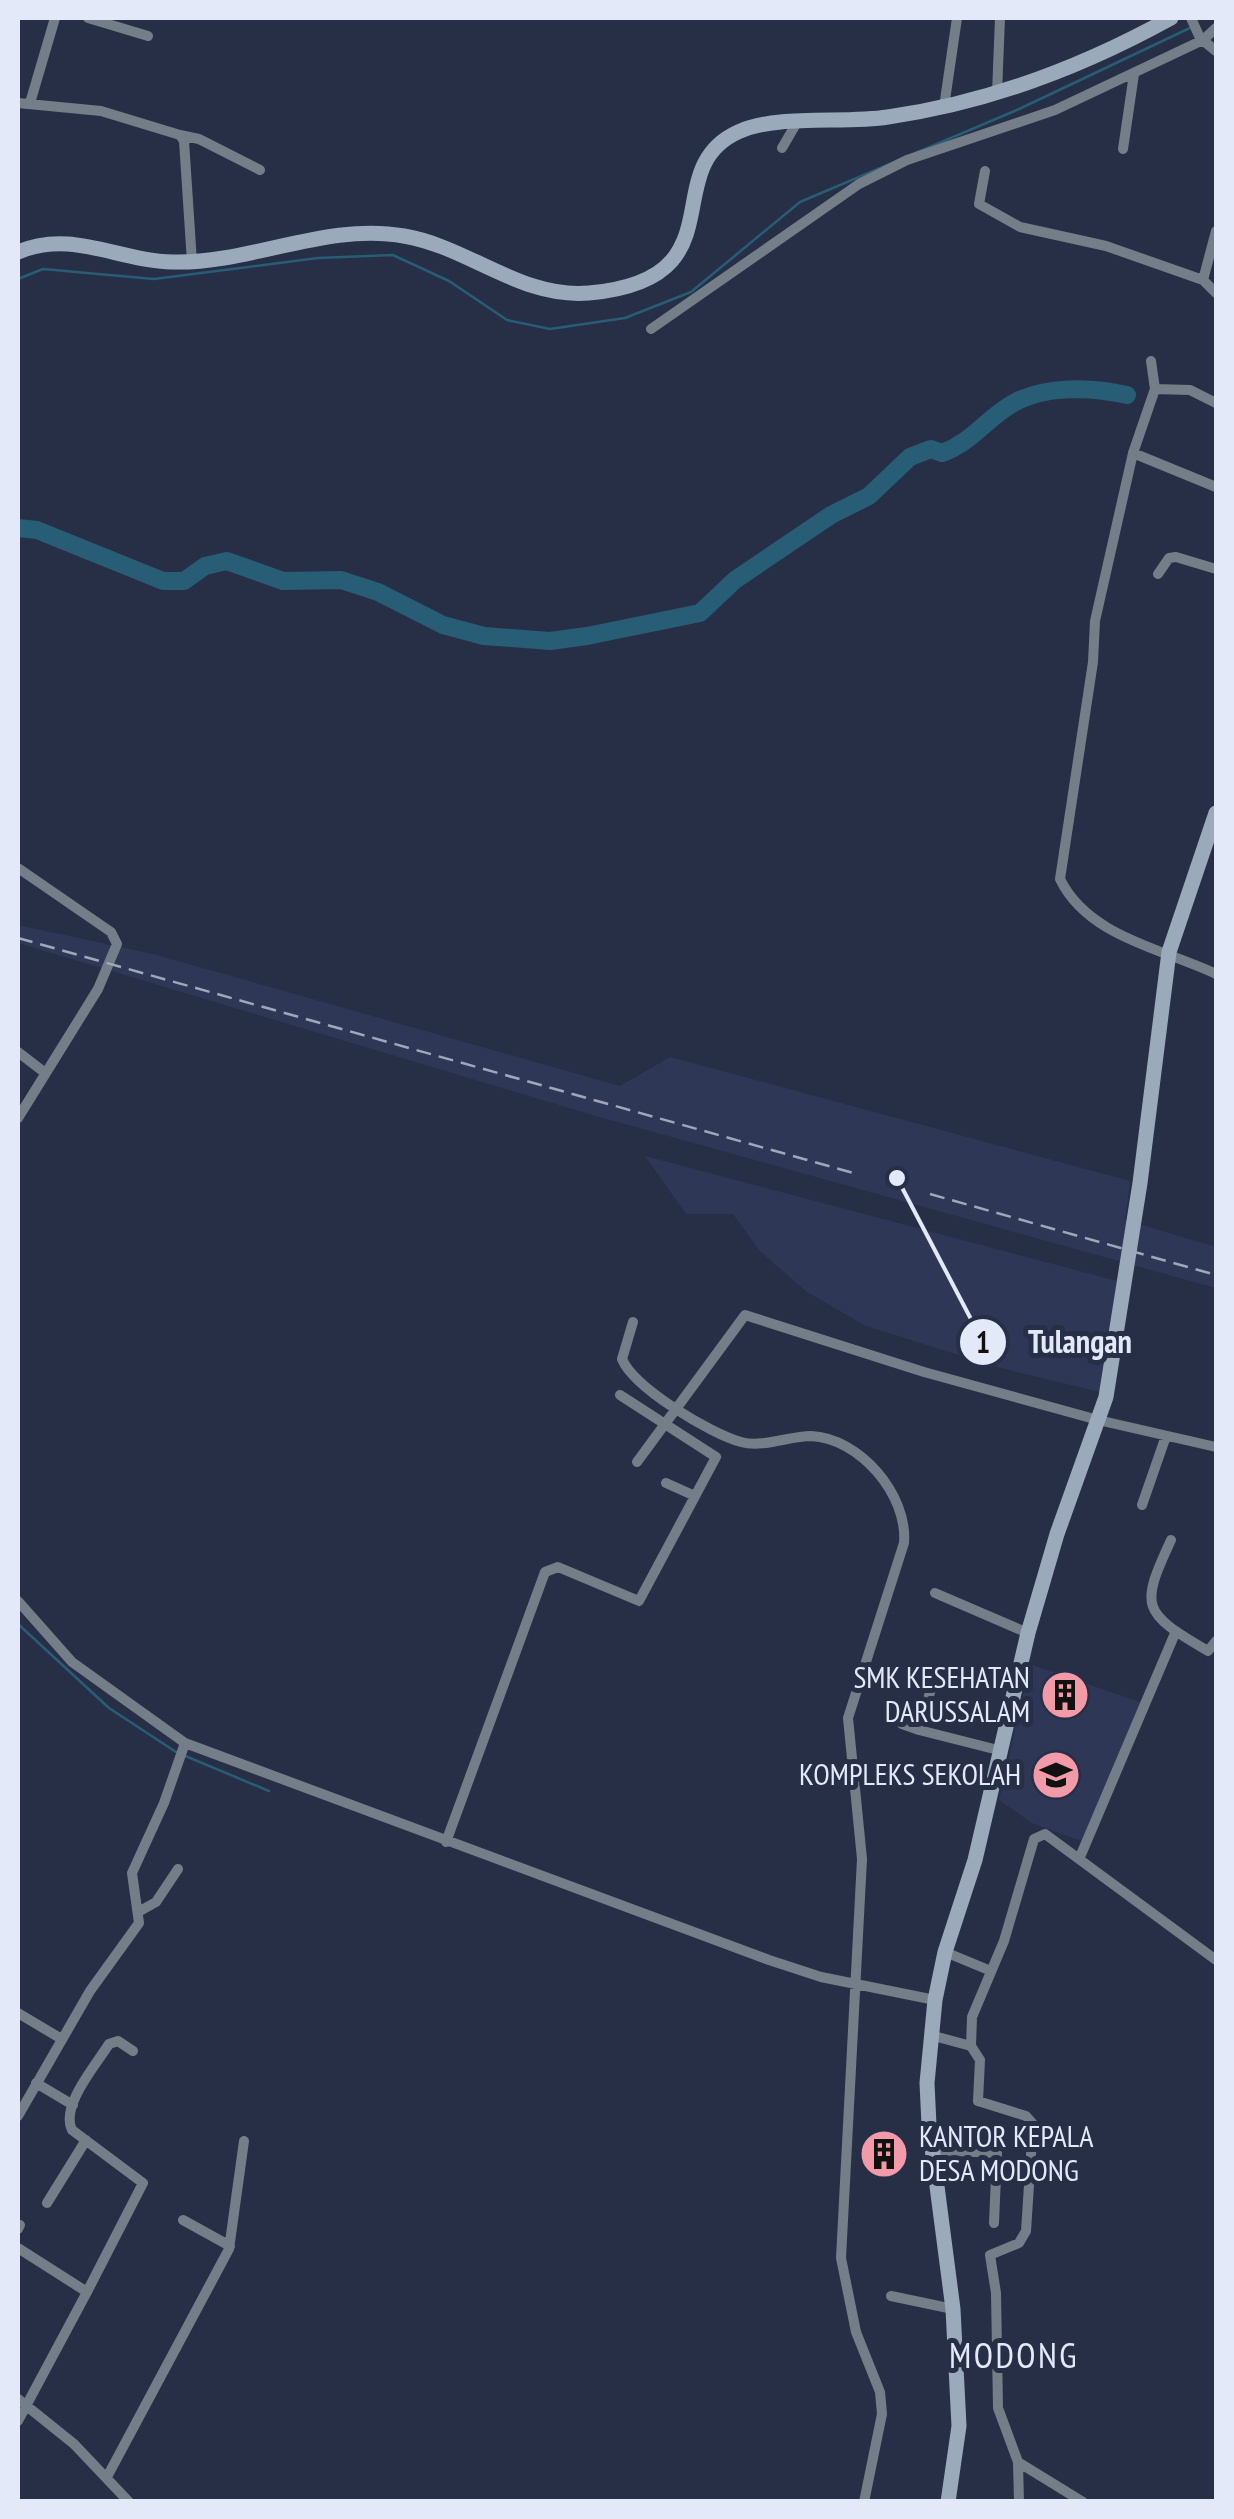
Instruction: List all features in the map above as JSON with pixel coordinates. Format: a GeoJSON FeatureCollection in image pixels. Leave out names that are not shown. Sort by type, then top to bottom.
{"type":"FeatureCollection","features":[{"type":"Feature","properties":{"kind":"street"},"geometry":{"type":"LineString","coordinates":[[30,103],[55,18]]}},
{"type":"Feature","properties":{"kind":"street"},"geometry":{"type":"LineString","coordinates":[[88,18],[148,36]]}},
{"type":"Feature","properties":{"kind":"street"},"geometry":{"type":"LineString","coordinates":[[944,107],[957,18]]}},
{"type":"Feature","properties":{"kind":"street"},"geometry":{"type":"LineString","coordinates":[[997,93],[1000,18]]}},
{"type":"Feature","properties":{"kind":"street"},"geometry":{"type":"LineString","coordinates":[[18,252],[60,242],[141,258],[192,262],[374,232],[432,241],[542,291],[617,289],[648,280],[674,260],[702,174],[722,142],[751,128],[853,122],[944,107],[997,93],[1097,55],[1171,18]]}},
{"type":"Feature","properties":{"kind":"street"},"geometry":{"type":"LineString","coordinates":[[1191,18],[1202,39],[1216,51]]}},
{"type":"Feature","properties":{"kind":"street"},"geometry":{"type":"LineString","coordinates":[[651,329],[859,184],[908,160],[1055,110],[1134,74],[1216,28]]}},
{"type":"Feature","properties":{"kind":"street"},"geometry":{"type":"LineString","coordinates":[[1123,149],[1134,74]]}},
{"type":"Feature","properties":{"kind":"street"},"geometry":{"type":"LineString","coordinates":[[18,103],[101,111],[199,139],[260,170]]}},
{"type":"Feature","properties":{"kind":"street"},"geometry":{"type":"LineString","coordinates":[[782,148],[796,124]]}},
{"type":"Feature","properties":{"kind":"street"},"geometry":{"type":"LineString","coordinates":[[180,135],[184,141],[192,262]]}},
{"type":"Feature","properties":{"kind":"street"},"geometry":{"type":"LineString","coordinates":[[986,171],[979,204],[1014,225],[1106,246],[1203,280],[1216,293]]}},
{"type":"Feature","properties":{"kind":"street"},"geometry":{"type":"LineString","coordinates":[[1203,280],[1216,230]]}},
{"type":"Feature","properties":{"kind":"street"},"geometry":{"type":"LineString","coordinates":[[1150,361],[1156,389],[1133,453],[1095,621],[1093,662],[1060,879],[1088,912],[1118,936],[1169,952],[1216,974]]}},
{"type":"Feature","properties":{"kind":"street"},"geometry":{"type":"LineString","coordinates":[[1156,389],[1185,389],[1216,403]]}},
{"type":"Feature","properties":{"kind":"street"},"geometry":{"type":"LineString","coordinates":[[1133,453],[1216,487]]}},
{"type":"Feature","properties":{"kind":"street"},"geometry":{"type":"LineString","coordinates":[[1158,574],[1169,558],[1176,557],[1216,568]]}},
{"type":"Feature","properties":{"kind":"street"},"geometry":{"type":"LineString","coordinates":[[948,2502],[958,2450],[954,2309],[930,2150],[930,2035],[935,2000],[945,1952],[974,1860],[1028,1633],[1098,1420],[1115,1352],[1169,952],[1216,813]]}},
{"type":"Feature","properties":{"kind":"street"},"geometry":{"type":"LineString","coordinates":[[18,868],[110,932],[117,944],[98,989],[18,1118]]}},
{"type":"Feature","properties":{"kind":"street"},"geometry":{"type":"LineString","coordinates":[[18,1052],[44,1072]]}},
{"type":"Feature","properties":{"kind":"street"},"geometry":{"type":"LineString","coordinates":[[637,1462],[669,1414],[747,1315],[924,1372],[1098,1420],[1216,1446]]}},
{"type":"Feature","properties":{"kind":"street"},"geometry":{"type":"LineString","coordinates":[[446,1842],[544,1572],[558,1567],[639,1601],[716,1454],[669,1414],[626,1368],[622,1360],[633,1322]]}},
{"type":"Feature","properties":{"kind":"street"},"geometry":{"type":"LineString","coordinates":[[620,1395],[744,1444],[810,1436],[845,1446],[874,1468],[904,1522],[904,1543],[881,1622],[848,1708],[862,1859],[851,1981],[841,2258],[856,2332],[880,2392],[877,2445],[864,2502]]}},
{"type":"Feature","properties":{"kind":"street"},"geometry":{"type":"LineString","coordinates":[[1142,1505],[1166,1436]]}},
{"type":"Feature","properties":{"kind":"street"},"geometry":{"type":"LineString","coordinates":[[666,1482],[695,1496]]}},
{"type":"Feature","properties":{"kind":"street"},"geometry":{"type":"LineString","coordinates":[[1171,1540],[1148,1595],[1151,1608],[1176,1631],[1209,1652],[1216,1641]]}},
{"type":"Feature","properties":{"kind":"street"},"geometry":{"type":"LineString","coordinates":[[935,1593],[1028,1633]]}},
{"type":"Feature","properties":{"kind":"street"},"geometry":{"type":"LineString","coordinates":[[18,1601],[72,1662],[183,1752],[446,1842],[769,1960],[935,2000]]}},
{"type":"Feature","properties":{"kind":"street"},"geometry":{"type":"LineString","coordinates":[[1080,1857],[1176,1631]]}},
{"type":"Feature","properties":{"kind":"street"},"geometry":{"type":"LineString","coordinates":[[920,1730],[936,1672]]}},
{"type":"Feature","properties":{"kind":"street"},"geometry":{"type":"LineString","coordinates":[[902,1724],[998,1750]]}},
{"type":"Feature","properties":{"kind":"street"},"geometry":{"type":"LineString","coordinates":[[18,2116],[60,2038],[139,1923],[132,1873],[183,1752]]}},
{"type":"Feature","properties":{"kind":"street"},"geometry":{"type":"LineString","coordinates":[[1019,2502],[1018,2462],[998,2408],[996,2293],[990,2255],[1018,2243],[1026,2231],[1033,2124],[1026,2116],[978,2101],[980,2060],[972,2046],[978,1997],[1037,1836],[1045,1834],[1080,1857],[1216,1960]]}},
{"type":"Feature","properties":{"kind":"street"},"geometry":{"type":"LineString","coordinates":[[140,1911],[156,1902],[178,1869]]}},
{"type":"Feature","properties":{"kind":"street"},"geometry":{"type":"LineString","coordinates":[[945,1952],[991,1970]]}},
{"type":"Feature","properties":{"kind":"street"},"geometry":{"type":"LineString","coordinates":[[18,2013],[60,2038]]}},
{"type":"Feature","properties":{"kind":"street"},"geometry":{"type":"LineString","coordinates":[[930,2035],[972,2046]]}},
{"type":"Feature","properties":{"kind":"street"},"geometry":{"type":"LineString","coordinates":[[18,2420],[22,2402],[87,2292],[142,2184],[70,2128],[73,2106],[108,2044],[118,2041],[133,2051]]}},
{"type":"Feature","properties":{"kind":"street"},"geometry":{"type":"LineString","coordinates":[[36,2083],[73,2106]]}},
{"type":"Feature","properties":{"kind":"street"},"geometry":{"type":"LineString","coordinates":[[47,2203],[86,2140]]}},
{"type":"Feature","properties":{"kind":"street"},"geometry":{"type":"LineString","coordinates":[[107,2477],[230,2246],[244,2141]]}},
{"type":"Feature","properties":{"kind":"street"},"geometry":{"type":"LineString","coordinates":[[930,2150],[997,2153],[994,2223]]}},
{"type":"Feature","properties":{"kind":"street"},"geometry":{"type":"LineString","coordinates":[[183,2220],[230,2246]]}},
{"type":"Feature","properties":{"kind":"street"},"geometry":{"type":"LineString","coordinates":[[18,2248],[87,2292]]}},
{"type":"Feature","properties":{"kind":"street"},"geometry":{"type":"LineString","coordinates":[[891,2296],[954,2309]]}},
{"type":"Feature","properties":{"kind":"street"},"geometry":{"type":"LineString","coordinates":[[22,2402],[107,2477],[129,2502]]}},
{"type":"Feature","properties":{"kind":"street"},"geometry":{"type":"LineString","coordinates":[[1018,2462],[1083,2502]]}},
{"type":"Feature","properties":{"kind":"shaded area"},"geometry":{"type":"Polygon","coordinates":[[[18,925],[153,954],[620,1086],[670,1057],[1130,1181],[1125,1220],[1216,1247],[1216,1288],[596,1116],[18,943],[18,925]]]}},
{"type":"Feature","properties":{"kind":"shaded area"},"geometry":{"type":"Polygon","coordinates":[[[645,1156],[1117,1281],[1100,1392],[1001,1368],[866,1326],[807,1292],[760,1251],[733,1214],[686,1214],[645,1156]]]}},
{"type":"Feature","properties":{"kind":"shaded area","name":"KOMPLEKS SEKOLAH"},"geometry":{"type":"Polygon","coordinates":[[[1030,1664],[1142,1703],[1081,1841],[1032,1823],[999,1800],[1030,1664]]]}},
{"type":"Feature","properties":{"kind":"waterway"},"geometry":{"type":"LineString","coordinates":[[18,279],[43,269],[154,279],[318,258],[393,255],[449,281],[507,320],[550,329],[625,318],[691,292],[800,202],[1017,110],[1192,27]]}},
{"type":"Feature","properties":{"kind":"waterway"},"geometry":{"type":"LineString","coordinates":[[18,528],[37,530],[163,581],[184,581],[205,566],[227,561],[283,581],[341,580],[378,592],[443,625],[484,636],[550,641],[700,613],[735,580],[831,515],[869,496],[910,457],[931,449],[942,453],[953,448],[1025,398],[1069,389],[1127,395]]}},
{"type":"Feature","properties":{"kind":"waterway"},"geometry":{"type":"LineString","coordinates":[[18,1624],[109,1708],[176,1752]]}},
{"type":"Feature","properties":{"kind":"waterway"},"geometry":{"type":"LineString","coordinates":[[183,1755],[269,1791]]}},
{"type":"Feature","properties":{"kind":"railway"},"geometry":{"type":"LineString","coordinates":[[18,938],[857,1174]]}},
{"type":"Feature","properties":{"kind":"railway"},"geometry":{"type":"LineString","coordinates":[[930,1194],[1216,1275]]}},
{"type":"Feature","properties":{"kind":"place","name":"Tulangan"},"geometry":{"type":"Point","coordinates":[897,1178]}},
{"type":"Feature","properties":{"kind":"place","name":"SMK KESEHATAN DARUSSALAM"},"geometry":{"type":"Point","coordinates":[1065,1695]}},
{"type":"Feature","properties":{"kind":"place","name":"KOMPLEKS SEKOLAH"},"geometry":{"type":"Point","coordinates":[1056,1775]}},
{"type":"Feature","properties":{"kind":"place","name":"KANTOR KEPALA DESA MODONG"},"geometry":{"type":"Point","coordinates":[884,2154]}},
{"type":"Feature","properties":{"kind":"district","name":"MODONG"},"geometry":{"type":"Point","coordinates":[1014,2356]}}]}
